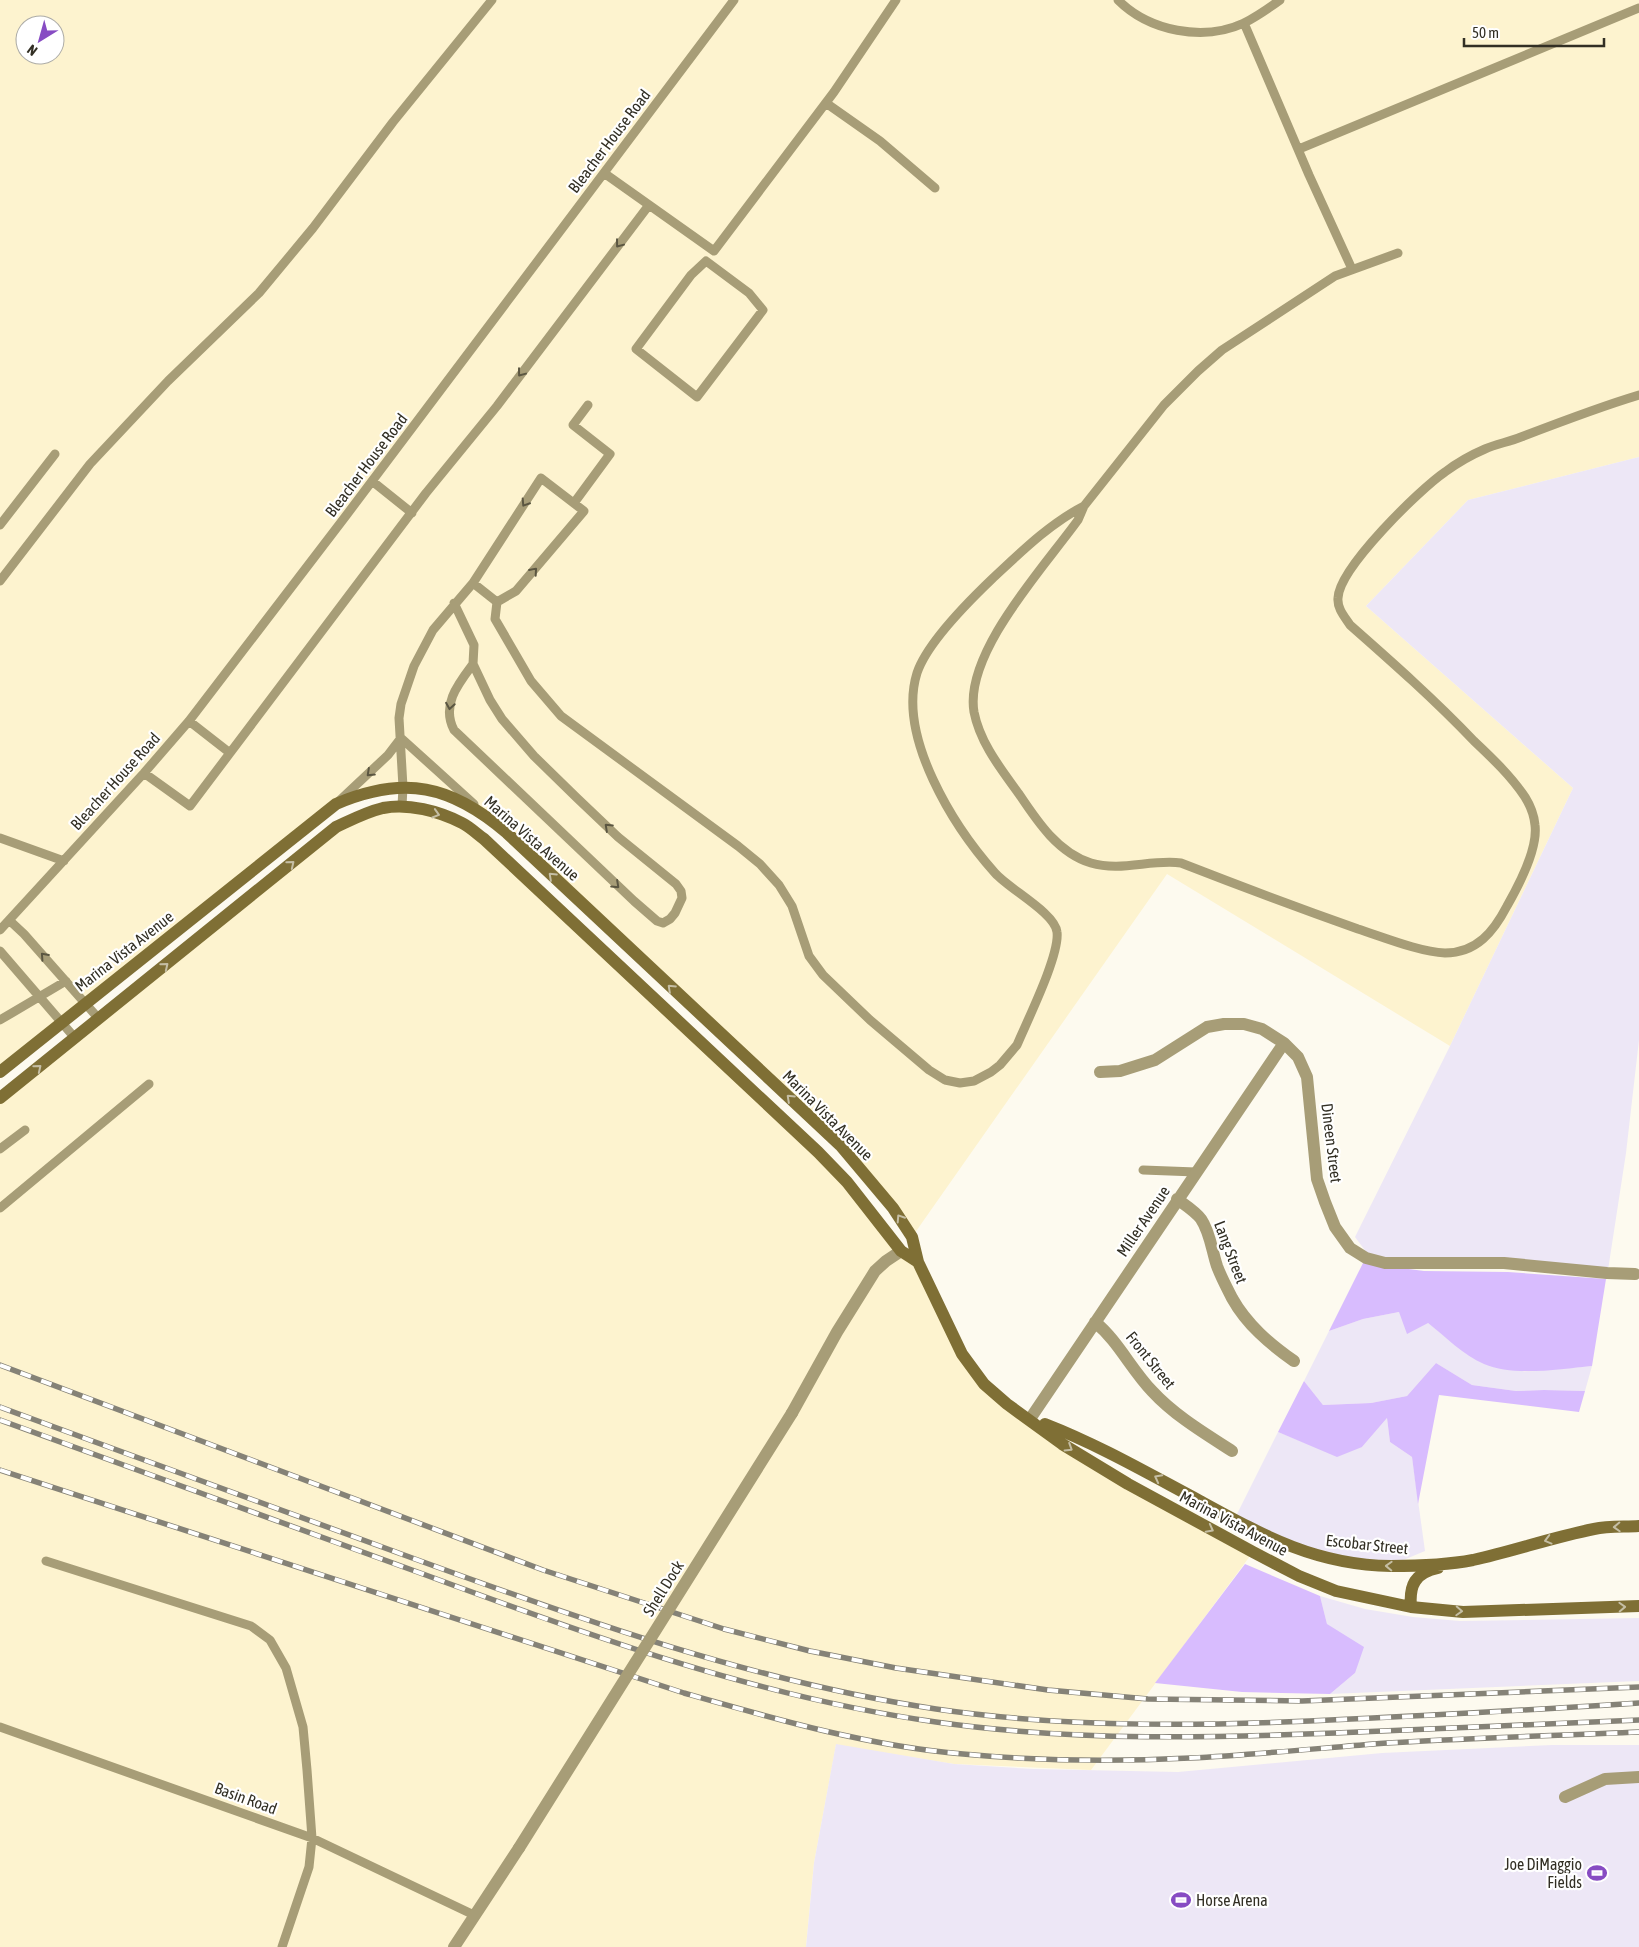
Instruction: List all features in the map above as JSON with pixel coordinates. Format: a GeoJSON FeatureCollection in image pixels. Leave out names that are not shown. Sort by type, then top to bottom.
{"type":"FeatureCollection","features":[{"type":"Feature","properties":{"kind":"main road","name":"Marina Vista Avenue"},"geometry":{"type":"LineString","coordinates":[[0,1072],[336,804],[375,791],[403,787],[431,790],[467,804],[487,816],[840,1145],[893,1208],[912,1237],[918,1262],[962,1354],[984,1384],[1007,1404],[1062,1444],[1128,1484],[1299,1576],[1336,1591],[1411,1607],[1463,1612],[1639,1606]]}},
{"type":"Feature","properties":{"kind":"main road","name":"Marina Vista Avenue"},"geometry":{"type":"LineString","coordinates":[[0,1098],[336,828],[358,816],[383,808],[402,806],[430,811],[463,824],[484,840],[818,1152],[847,1182],[901,1250],[918,1262]]}},
{"type":"Feature","properties":{"kind":"main road","name":"Escobar Street"},"geometry":{"type":"LineString","coordinates":[[1030,1419],[1086,1441],[1263,1535],[1292,1548],[1337,1560],[1389,1566],[1426,1565],[1473,1560],[1596,1528],[1639,1526]]}},
{"type":"Feature","properties":{"kind":"main road"},"geometry":{"type":"LineString","coordinates":[[1411,1607],[1412,1585],[1415,1580],[1429,1570],[1473,1560]]}},
{"type":"Feature","properties":{"kind":"street","name":"Dineen Street"},"geometry":{"type":"LineString","coordinates":[[1100,1072],[1120,1070],[1155,1060],[1207,1027],[1224,1024],[1244,1024],[1262,1029],[1284,1043],[1298,1057],[1307,1077],[1317,1179],[1324,1202],[1335,1227],[1350,1248],[1366,1258],[1384,1263],[1504,1263],[1636,1274]]}},
{"type":"Feature","properties":{"kind":"street","name":"Miller Avenue"},"geometry":{"type":"LineString","coordinates":[[1030,1419],[1284,1043]]}},
{"type":"Feature","properties":{"kind":"street","name":"Lang Street"},"geometry":{"type":"LineString","coordinates":[[1177,1199],[1201,1219],[1208,1234],[1218,1269],[1233,1300],[1252,1326],[1272,1346],[1294,1361]]}},
{"type":"Feature","properties":{"kind":"street","name":"Shell Dock"},"geometry":{"type":"LineString","coordinates":[[454,1947],[519,1848],[792,1413],[837,1332],[875,1271],[901,1250]]}},
{"type":"Feature","properties":{"kind":"street","name":"Front Street"},"geometry":{"type":"LineString","coordinates":[[1095,1322],[1114,1341],[1138,1374],[1163,1401],[1198,1429],[1232,1451]]}},
{"type":"Feature","properties":{"kind":"street"},"geometry":{"type":"LineString","coordinates":[[1565,1796],[1605,1779],[1639,1777]]}},
{"type":"Feature","properties":{"kind":"lane"},"geometry":{"type":"LineString","coordinates":[[0,580],[90,464],[168,381],[259,293],[313,228],[393,122],[492,0]]}},
{"type":"Feature","properties":{"kind":"lane","name":"Bleacher House Road"},"geometry":{"type":"LineString","coordinates":[[0,930],[144,773],[189,721],[734,0]]}},
{"type":"Feature","properties":{"kind":"lane"},"geometry":{"type":"LineString","coordinates":[[604,173],[714,251],[826,103],[896,0]]}},
{"type":"Feature","properties":{"kind":"lane"},"geometry":{"type":"LineString","coordinates":[[1118,0],[1136,16],[1155,25],[1176,30],[1203,31],[1225,29],[1244,23],[1280,0]]}},
{"type":"Feature","properties":{"kind":"lane"},"geometry":{"type":"LineString","coordinates":[[1299,149],[1639,8]]}},
{"type":"Feature","properties":{"kind":"lane"},"geometry":{"type":"LineString","coordinates":[[1244,23],[1352,269]]}},
{"type":"Feature","properties":{"kind":"lane"},"geometry":{"type":"LineString","coordinates":[[826,103],[880,141],[935,188]]}},
{"type":"Feature","properties":{"kind":"lane"},"geometry":{"type":"LineString","coordinates":[[144,773],[190,806],[648,205]]}},
{"type":"Feature","properties":{"kind":"lane"},"geometry":{"type":"LineString","coordinates":[[1398,253],[1335,276],[1222,350],[1198,371],[1140,434],[1084,506],[1078,520],[1016,604],[985,653],[974,693],[974,711],[981,734],[992,755],[1038,822],[1068,852],[1080,860],[1110,866],[1168,861],[1181,863],[1384,938],[1445,953],[1462,951],[1477,945],[1490,934],[1512,897],[1532,847],[1536,825],[1532,810],[1525,797],[1508,775],[1442,708],[1350,625],[1338,605],[1341,585],[1363,553],[1402,511],[1444,472],[1485,449],[1607,404],[1639,395]]}},
{"type":"Feature","properties":{"kind":"lane"},"geometry":{"type":"LineString","coordinates":[[706,261],[749,293],[763,310],[697,397],[636,350],[691,274],[706,261]]}},
{"type":"Feature","properties":{"kind":"lane"},"geometry":{"type":"LineString","coordinates":[[574,503],[610,454],[572,425],[588,404]]}},
{"type":"Feature","properties":{"kind":"lane"},"geometry":{"type":"LineString","coordinates":[[0,524],[55,454]]}},
{"type":"Feature","properties":{"kind":"lane"},"geometry":{"type":"LineString","coordinates":[[402,806],[403,787],[399,718],[401,704],[414,666],[433,630],[454,603],[473,583],[541,478],[584,511],[516,592],[497,602]]}},
{"type":"Feature","properties":{"kind":"lane"},"geometry":{"type":"LineString","coordinates":[[372,481],[412,513]]}},
{"type":"Feature","properties":{"kind":"lane"},"geometry":{"type":"LineString","coordinates":[[497,602],[495,619],[531,681],[561,716],[760,864],[779,886],[792,906],[809,956],[823,975],[870,1020],[929,1070],[946,1080],[960,1083],[974,1081],[991,1072],[1014,1050],[1050,965],[1057,932],[1054,922],[1045,912],[1012,888],[981,857],[930,776],[917,738],[914,716],[914,690],[918,672],[926,655],[978,594],[1049,528],[1068,514],[1084,506]]}},
{"type":"Feature","properties":{"kind":"lane"},"geometry":{"type":"LineString","coordinates":[[473,583],[497,602]]}},
{"type":"Feature","properties":{"kind":"lane"},"geometry":{"type":"LineString","coordinates":[[454,603],[474,645],[474,664],[490,700],[502,719],[534,756],[618,837],[676,884],[681,891],[682,898],[670,919],[663,923],[657,921],[634,901],[454,730],[449,721],[448,710],[458,684],[474,664]]}},
{"type":"Feature","properties":{"kind":"lane"},"geometry":{"type":"LineString","coordinates":[[189,721],[230,753]]}},
{"type":"Feature","properties":{"kind":"lane"},"geometry":{"type":"LineString","coordinates":[[336,804],[388,755],[401,738]]}},
{"type":"Feature","properties":{"kind":"lane"},"geometry":{"type":"LineString","coordinates":[[401,738],[487,816]]}},
{"type":"Feature","properties":{"kind":"lane"},"geometry":{"type":"LineString","coordinates":[[0,838],[64,861]]}},
{"type":"Feature","properties":{"kind":"lane"},"geometry":{"type":"LineString","coordinates":[[9,920],[99,1019]]}},
{"type":"Feature","properties":{"kind":"lane"},"geometry":{"type":"LineString","coordinates":[[0,951],[75,1038]]}},
{"type":"Feature","properties":{"kind":"lane"},"geometry":{"type":"LineString","coordinates":[[0,1020],[66,981]]}},
{"type":"Feature","properties":{"kind":"lane"},"geometry":{"type":"LineString","coordinates":[[0,1208],[149,1084]]}},
{"type":"Feature","properties":{"kind":"lane"},"geometry":{"type":"LineString","coordinates":[[0,1150],[24,1130]]}},
{"type":"Feature","properties":{"kind":"lane"},"geometry":{"type":"LineString","coordinates":[[1143,1170],[1196,1172]]}},
{"type":"Feature","properties":{"kind":"lane"},"geometry":{"type":"LineString","coordinates":[[46,1561],[251,1626],[270,1640],[286,1668],[303,1727],[312,1838],[309,1867],[282,1947]]}},
{"type":"Feature","properties":{"kind":"lane","name":"Basin Road"},"geometry":{"type":"LineString","coordinates":[[0,1727],[312,1838],[474,1915]]}},
{"type":"Feature","properties":{"kind":"shaded area"},"geometry":{"type":"Polygon","coordinates":[[[0,0],[1639,0],[1639,457],[1468,500],[1366,606],[1573,788],[1450,1046],[1167,874],[912,1237],[866,1175],[507,833],[431,790],[352,798],[0,1072],[0,0]]]}},
{"type":"Feature","properties":{"kind":"shaded area"},"geometry":{"type":"Polygon","coordinates":[[[1639,457],[1639,1040],[1626,1153],[1608,1270],[1385,1259],[1367,1253],[1355,1237],[1450,1046],[1573,788],[1366,606],[1468,500],[1639,457]]]}},
{"type":"Feature","properties":{"kind":"shaded area"},"geometry":{"type":"Polygon","coordinates":[[[402,806],[463,824],[818,1152],[918,1262],[962,1354],[1007,1404],[1253,1552],[1091,1770],[954,1764],[836,1745],[814,1863],[806,1947],[0,1947],[0,1098],[336,827],[402,806]]]}},
{"type":"Feature","properties":{"kind":"shaded area"},"geometry":{"type":"Polygon","coordinates":[[[1363,1263],[1424,1271],[1508,1272],[1606,1279],[1592,1366],[1537,1371],[1496,1368],[1469,1356],[1428,1323],[1407,1334],[1399,1312],[1363,1319],[1329,1331],[1363,1263]]]}},
{"type":"Feature","properties":{"kind":"shaded area"},"geometry":{"type":"Polygon","coordinates":[[[1399,1312],[1428,1323],[1467,1354],[1525,1372],[1592,1366],[1585,1391],[1516,1391],[1472,1385],[1436,1363],[1407,1396],[1371,1403],[1323,1405],[1304,1381],[1329,1331],[1363,1319],[1399,1312]]]}},
{"type":"Feature","properties":{"kind":"shaded area"},"geometry":{"type":"Polygon","coordinates":[[[1436,1363],[1472,1385],[1516,1391],[1585,1391],[1579,1412],[1439,1395],[1418,1504],[1412,1457],[1390,1442],[1387,1418],[1362,1447],[1337,1457],[1278,1432],[1304,1381],[1323,1405],[1371,1403],[1407,1396],[1436,1363]]]}},
{"type":"Feature","properties":{"kind":"shaded area"},"geometry":{"type":"Polygon","coordinates":[[[1387,1418],[1390,1442],[1412,1457],[1425,1551],[1389,1566],[1337,1560],[1234,1520],[1278,1432],[1305,1443],[1362,1447],[1387,1418]]]}},
{"type":"Feature","properties":{"kind":"shaded area"},"geometry":{"type":"Polygon","coordinates":[[[1245,1564],[1320,1596],[1327,1624],[1364,1647],[1355,1673],[1330,1694],[1242,1692],[1155,1683],[1245,1564]]]}},
{"type":"Feature","properties":{"kind":"shaded area"},"geometry":{"type":"Polygon","coordinates":[[[1320,1596],[1365,1609],[1413,1617],[1460,1621],[1639,1618],[1639,1681],[1330,1694],[1355,1673],[1327,1624],[1320,1596]]]}},
{"type":"Feature","properties":{"kind":"shaded area"},"geometry":{"type":"Polygon","coordinates":[[[836,1744],[954,1764],[1034,1769],[1178,1772],[1382,1753],[1552,1745],[1639,1745],[1639,1947],[806,1947],[814,1863],[836,1744]]]}},
{"type":"Feature","properties":{"kind":"railway"},"geometry":{"type":"LineString","coordinates":[[0,1365],[543,1570],[724,1629],[810,1651],[896,1668],[1048,1690],[1148,1699],[1302,1701],[1639,1687]]}},
{"type":"Feature","properties":{"kind":"railway"},"geometry":{"type":"LineString","coordinates":[[0,1407],[607,1627],[737,1666],[869,1697],[936,1709],[988,1715],[1039,1720],[1143,1724],[1299,1721],[1639,1703]]}},
{"type":"Feature","properties":{"kind":"railway"},"geometry":{"type":"LineString","coordinates":[[0,1420],[549,1620],[739,1681],[870,1711],[936,1722],[1041,1733],[1147,1737],[1306,1734],[1639,1720]]}},
{"type":"Feature","properties":{"kind":"railway"},"geometry":{"type":"LineString","coordinates":[[0,1470],[684,1693],[787,1722],[892,1745],[963,1754],[1019,1758],[1133,1760],[1236,1755],[1406,1742],[1639,1732]]}},
{"type":"Feature","properties":{"kind":"place","name":"Joe DiMaggio Fields"},"geometry":{"type":"Point","coordinates":[1597,1873]}},
{"type":"Feature","properties":{"kind":"place","name":"Horse Arena"},"geometry":{"type":"Point","coordinates":[1181,1900]}}]}
